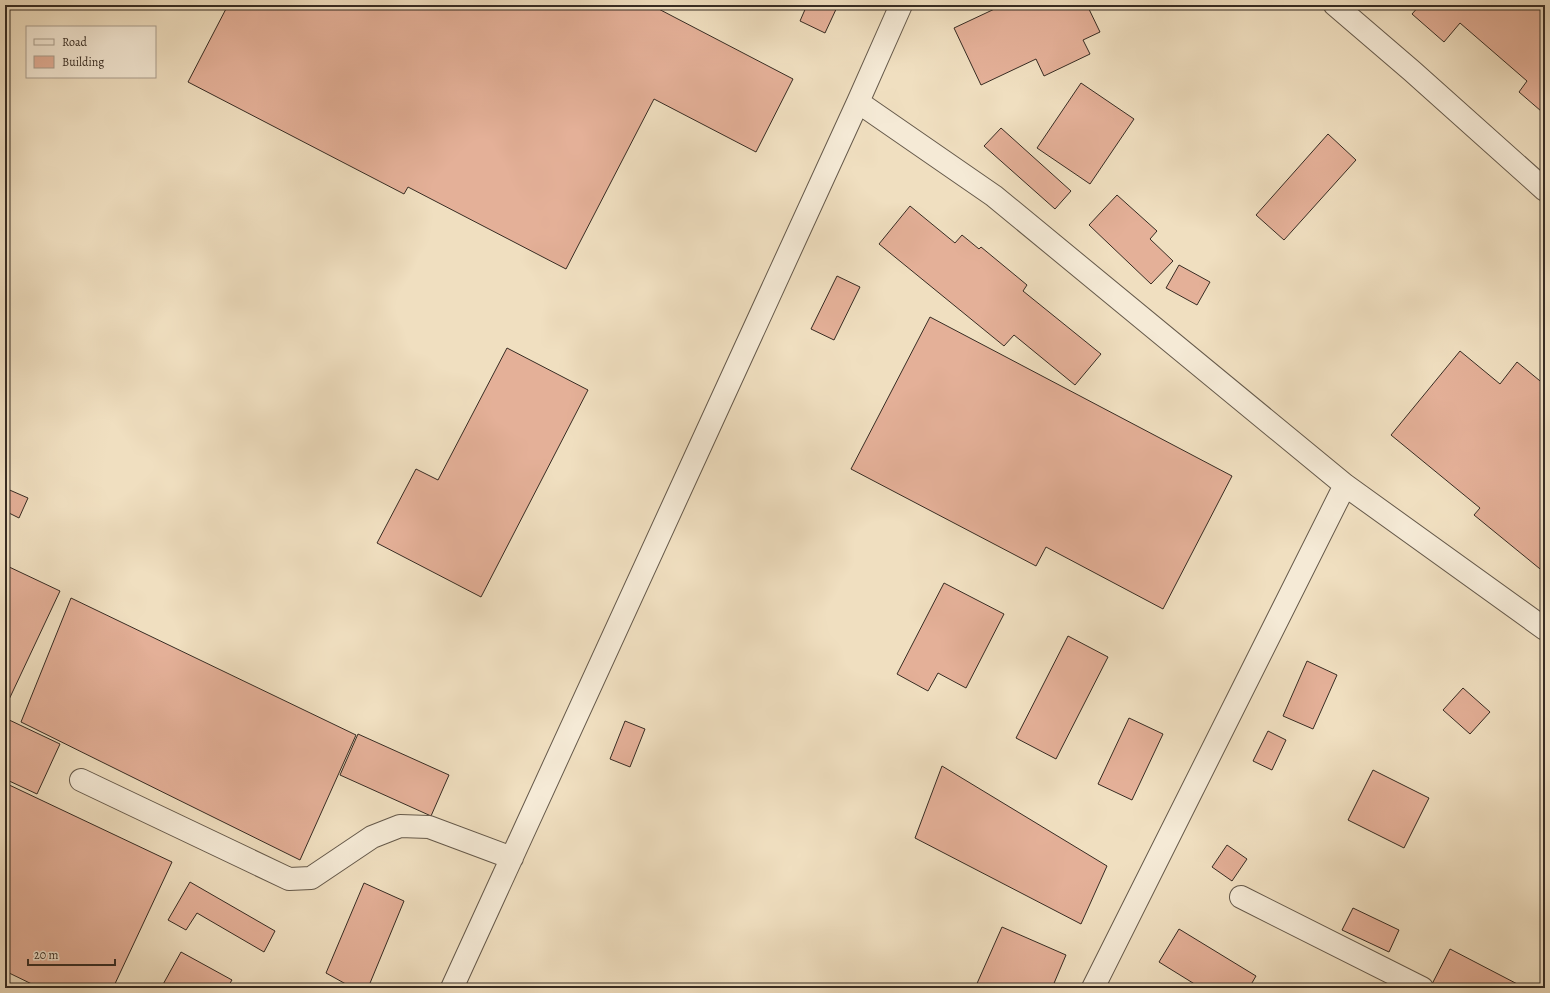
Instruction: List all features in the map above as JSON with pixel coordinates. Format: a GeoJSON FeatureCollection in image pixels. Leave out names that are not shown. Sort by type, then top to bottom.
{"type":"FeatureCollection","features":[{"type":"Feature","properties":{"kind":"street"},"geometry":{"type":"LineString","coordinates":[[452,988],[901,5]]}},
{"type":"Feature","properties":{"kind":"street"},"geometry":{"type":"LineString","coordinates":[[1335,5],[1412,71],[1545,190]]}},
{"type":"Feature","properties":{"kind":"street"},"geometry":{"type":"LineString","coordinates":[[858,102],[994,196],[1345,484],[1545,629]]}},
{"type":"Feature","properties":{"kind":"street"},"geometry":{"type":"LineString","coordinates":[[1093,988],[1345,484]]}},
{"type":"Feature","properties":{"kind":"street"},"geometry":{"type":"LineString","coordinates":[[81,780],[289,879],[311,878],[372,837],[400,826],[429,827],[512,858]]}},
{"type":"Feature","properties":{"kind":"street"},"geometry":{"type":"LineString","coordinates":[[1240,897],[1422,988]]}},
{"type":"Feature","properties":{"kind":"building"},"geometry":{"type":"Polygon","coordinates":[[[228,5],[651,5],[793,79],[756,152],[654,99],[566,269],[408,187],[404,194],[188,82],[228,5]]]}},
{"type":"Feature","properties":{"kind":"building"},"geometry":{"type":"Polygon","coordinates":[[[807,5],[838,5],[825,33],[800,21],[807,5]]]}},
{"type":"Feature","properties":{"kind":"building"},"geometry":{"type":"Polygon","coordinates":[[[1003,5],[1087,5],[1100,32],[1083,40],[1090,54],[1044,76],[1036,59],[981,85],[954,28],[1003,5]]]}},
{"type":"Feature","properties":{"kind":"building"},"geometry":{"type":"Polygon","coordinates":[[[1420,5],[1545,5],[1545,107],[1541,111],[1519,92],[1527,81],[1460,23],[1444,42],[1412,14],[1420,5]]]}},
{"type":"Feature","properties":{"kind":"building"},"geometry":{"type":"Polygon","coordinates":[[[1081,83],[1134,119],[1090,184],[1037,148],[1081,83]]]}},
{"type":"Feature","properties":{"kind":"building"},"geometry":{"type":"Polygon","coordinates":[[[1001,128],[1071,191],[1055,209],[984,146],[1001,128]]]}},
{"type":"Feature","properties":{"kind":"building"},"geometry":{"type":"Polygon","coordinates":[[[1328,134],[1356,160],[1284,240],[1256,215],[1328,134]]]}},
{"type":"Feature","properties":{"kind":"building"},"geometry":{"type":"Polygon","coordinates":[[[1117,195],[1157,231],[1150,239],[1173,261],[1151,284],[1089,225],[1117,195]]]}},
{"type":"Feature","properties":{"kind":"building"},"geometry":{"type":"Polygon","coordinates":[[[910,206],[955,243],[962,235],[979,249],[981,247],[1027,285],[1023,291],[1101,354],[1075,385],[1014,335],[1004,346],[879,244],[910,206]]]}},
{"type":"Feature","properties":{"kind":"building"},"geometry":{"type":"Polygon","coordinates":[[[1179,265],[1210,282],[1197,305],[1166,288],[1179,265]]]}},
{"type":"Feature","properties":{"kind":"building"},"geometry":{"type":"Polygon","coordinates":[[[837,276],[860,287],[834,340],[811,329],[837,276]]]}},
{"type":"Feature","properties":{"kind":"building"},"geometry":{"type":"Polygon","coordinates":[[[930,317],[1232,476],[1163,609],[1046,547],[1036,566],[851,469],[930,317]]]}},
{"type":"Feature","properties":{"kind":"building"},"geometry":{"type":"Polygon","coordinates":[[[507,348],[588,390],[481,597],[377,543],[416,469],[438,480],[507,348]]]}},
{"type":"Feature","properties":{"kind":"building"},"geometry":{"type":"Polygon","coordinates":[[[1460,351],[1500,384],[1517,362],[1545,385],[1545,573],[1474,515],[1480,508],[1391,435],[1460,351]]]}},
{"type":"Feature","properties":{"kind":"building"},"geometry":{"type":"Polygon","coordinates":[[[5,488],[28,498],[19,518],[5,511],[5,488]]]}},
{"type":"Feature","properties":{"kind":"building"},"geometry":{"type":"Polygon","coordinates":[[[5,565],[60,591],[5,708],[5,565]]]}},
{"type":"Feature","properties":{"kind":"building"},"geometry":{"type":"Polygon","coordinates":[[[944,583],[1004,614],[966,688],[938,673],[928,691],[897,674],[944,583]]]}},
{"type":"Feature","properties":{"kind":"building"},"geometry":{"type":"Polygon","coordinates":[[[71,598],[356,735],[300,860],[21,722],[71,598]]]}},
{"type":"Feature","properties":{"kind":"building"},"geometry":{"type":"Polygon","coordinates":[[[1068,636],[1108,657],[1056,759],[1016,738],[1068,636]]]}},
{"type":"Feature","properties":{"kind":"building"},"geometry":{"type":"Polygon","coordinates":[[[1307,661],[1337,675],[1313,729],[1283,716],[1307,661]]]}},
{"type":"Feature","properties":{"kind":"building"},"geometry":{"type":"Polygon","coordinates":[[[1463,688],[1490,712],[1470,734],[1443,710],[1463,688]]]}},
{"type":"Feature","properties":{"kind":"building"},"geometry":{"type":"Polygon","coordinates":[[[5,718],[60,744],[37,794],[5,779],[5,718]]]}},
{"type":"Feature","properties":{"kind":"building"},"geometry":{"type":"Polygon","coordinates":[[[1129,718],[1163,734],[1132,800],[1098,784],[1129,718]]]}},
{"type":"Feature","properties":{"kind":"building"},"geometry":{"type":"Polygon","coordinates":[[[625,721],[645,729],[630,767],[610,759],[625,721]]]}},
{"type":"Feature","properties":{"kind":"building"},"geometry":{"type":"Polygon","coordinates":[[[1268,731],[1286,740],[1272,770],[1253,761],[1268,731]]]}},
{"type":"Feature","properties":{"kind":"building"},"geometry":{"type":"Polygon","coordinates":[[[358,734],[449,775],[431,816],[340,775],[358,734]]]}},
{"type":"Feature","properties":{"kind":"building"},"geometry":{"type":"Polygon","coordinates":[[[942,766],[1107,866],[1081,924],[915,838],[942,766]]]}},
{"type":"Feature","properties":{"kind":"building"},"geometry":{"type":"Polygon","coordinates":[[[1373,770],[1429,798],[1404,848],[1348,820],[1373,770]]]}},
{"type":"Feature","properties":{"kind":"building"},"geometry":{"type":"Polygon","coordinates":[[[5,783],[172,862],[113,988],[40,988],[5,971],[5,783]]]}},
{"type":"Feature","properties":{"kind":"building"},"geometry":{"type":"Polygon","coordinates":[[[1227,845],[1247,859],[1232,881],[1212,867],[1227,845]]]}},
{"type":"Feature","properties":{"kind":"building"},"geometry":{"type":"Polygon","coordinates":[[[190,882],[275,931],[264,952],[197,913],[186,930],[168,920],[190,882]]]}},
{"type":"Feature","properties":{"kind":"building"},"geometry":{"type":"Polygon","coordinates":[[[364,883],[404,901],[368,988],[353,988],[326,973],[364,883]]]}},
{"type":"Feature","properties":{"kind":"building"},"geometry":{"type":"Polygon","coordinates":[[[1353,908],[1399,930],[1389,952],[1342,930],[1353,908]]]}},
{"type":"Feature","properties":{"kind":"building"},"geometry":{"type":"Polygon","coordinates":[[[1002,927],[1066,955],[1052,988],[975,988],[1002,927]]]}},
{"type":"Feature","properties":{"kind":"building"},"geometry":{"type":"Polygon","coordinates":[[[1179,929],[1256,976],[1249,988],[1201,988],[1159,962],[1179,929]]]}},
{"type":"Feature","properties":{"kind":"building"},"geometry":{"type":"Polygon","coordinates":[[[1450,949],[1525,988],[1430,988],[1450,949]]]}},
{"type":"Feature","properties":{"kind":"building"},"geometry":{"type":"Polygon","coordinates":[[[181,952],[232,980],[227,988],[161,988],[181,952]]]}}]}
